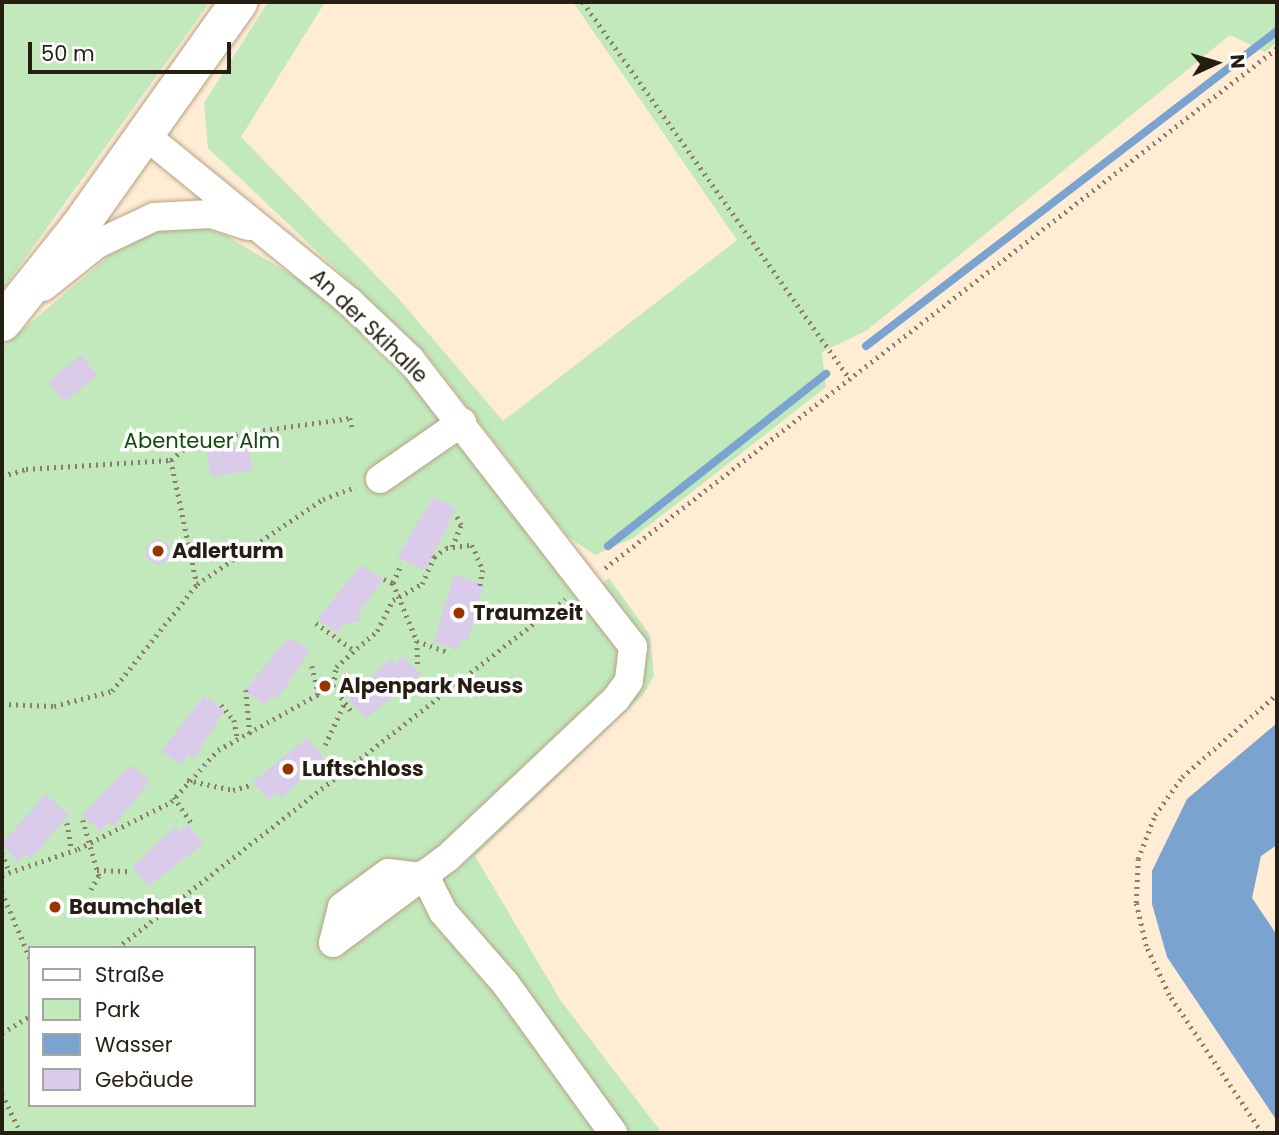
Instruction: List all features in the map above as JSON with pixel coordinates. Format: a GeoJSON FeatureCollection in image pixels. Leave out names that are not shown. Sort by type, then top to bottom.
{"type":"FeatureCollection","features":[{"type":"Feature","properties":{"kind":"main road"},"geometry":{"type":"LineString","coordinates":[[6,317],[145,135],[238,2]]}},
{"type":"Feature","properties":{"kind":"street","name":"An der Skihalle"},"geometry":{"type":"LineString","coordinates":[[145,135],[380,330],[462,422],[627,634],[634,663],[629,681],[424,874],[333,943]]}},
{"type":"Feature","properties":{"kind":"street"},"geometry":{"type":"LineString","coordinates":[[6,317],[97,244],[154,217],[211,214],[264,232]]}},
{"type":"Feature","properties":{"kind":"street"},"geometry":{"type":"LineString","coordinates":[[380,478],[462,422]]}},
{"type":"Feature","properties":{"kind":"street"},"geometry":{"type":"LineString","coordinates":[[424,874],[457,902],[505,983],[613,1133]]}},
{"type":"Feature","properties":{"kind":"path"},"geometry":{"type":"LineString","coordinates":[[583,2],[850,379]]}},
{"type":"Feature","properties":{"kind":"path"},"geometry":{"type":"LineString","coordinates":[[120,946],[1277,48]]}},
{"type":"Feature","properties":{"kind":"path"},"geometry":{"type":"LineString","coordinates":[[2,476],[26,469],[171,460],[194,440],[349,418],[352,427]]}},
{"type":"Feature","properties":{"kind":"path"},"geometry":{"type":"LineString","coordinates":[[171,460],[197,584]]}},
{"type":"Feature","properties":{"kind":"path"},"geometry":{"type":"LineString","coordinates":[[2,704],[54,706],[112,691],[197,584],[323,499],[380,478]]}},
{"type":"Feature","properties":{"kind":"path"},"geometry":{"type":"LineString","coordinates":[[452,547],[461,525],[456,516]]}},
{"type":"Feature","properties":{"kind":"path"},"geometry":{"type":"LineString","coordinates":[[352,712],[333,686],[336,667],[352,649],[377,631],[397,597],[422,584],[434,557],[452,547],[472,545],[483,570],[480,586]]}},
{"type":"Feature","properties":{"kind":"path"},"geometry":{"type":"LineString","coordinates":[[401,564],[393,583],[416,640],[418,667]]}},
{"type":"Feature","properties":{"kind":"path"},"geometry":{"type":"LineString","coordinates":[[384,579],[393,583]]}},
{"type":"Feature","properties":{"kind":"path"},"geometry":{"type":"LineString","coordinates":[[316,623],[352,649]]}},
{"type":"Feature","properties":{"kind":"path"},"geometry":{"type":"LineString","coordinates":[[416,640],[450,653]]}},
{"type":"Feature","properties":{"kind":"path"},"geometry":{"type":"LineString","coordinates":[[312,666],[318,696]]}},
{"type":"Feature","properties":{"kind":"path"},"geometry":{"type":"LineString","coordinates":[[2,875],[9,870],[88,844],[173,797],[186,780],[238,740],[333,686]]}},
{"type":"Feature","properties":{"kind":"path"},"geometry":{"type":"LineString","coordinates":[[246,690],[250,734]]}},
{"type":"Feature","properties":{"kind":"path"},"geometry":{"type":"LineString","coordinates":[[1262,1133],[1169,995],[1146,946],[1136,903],[1138,859],[1155,815],[1182,777],[1277,694]]}},
{"type":"Feature","properties":{"kind":"path"},"geometry":{"type":"LineString","coordinates":[[325,745],[345,702]]}},
{"type":"Feature","properties":{"kind":"path"},"geometry":{"type":"LineString","coordinates":[[221,705],[234,720],[238,740]]}},
{"type":"Feature","properties":{"kind":"path"},"geometry":{"type":"LineString","coordinates":[[186,780],[233,790],[250,785]]}},
{"type":"Feature","properties":{"kind":"path"},"geometry":{"type":"LineString","coordinates":[[173,797],[193,825]]}},
{"type":"Feature","properties":{"kind":"path"},"geometry":{"type":"LineString","coordinates":[[83,820],[97,870],[91,890]]}},
{"type":"Feature","properties":{"kind":"path"},"geometry":{"type":"LineString","coordinates":[[67,823],[72,851]]}},
{"type":"Feature","properties":{"kind":"path"},"geometry":{"type":"LineString","coordinates":[[2,853],[9,870]]}},
{"type":"Feature","properties":{"kind":"path"},"geometry":{"type":"LineString","coordinates":[[97,870],[131,871]]}},
{"type":"Feature","properties":{"kind":"path"},"geometry":{"type":"LineString","coordinates":[[2,892],[28,953]]}},
{"type":"Feature","properties":{"kind":"path"},"geometry":{"type":"LineString","coordinates":[[2,1033],[28,1017]]}},
{"type":"Feature","properties":{"kind":"path"},"geometry":{"type":"LineString","coordinates":[[2,1094],[21,1133]]}},
{"type":"Feature","properties":{"kind":"green space"},"geometry":{"type":"Polygon","coordinates":[[[2,2],[210,2],[2,290],[2,2]]]}},
{"type":"Feature","properties":{"kind":"green space"},"geometry":{"type":"Polygon","coordinates":[[[268,2],[325,2],[241,137],[398,298],[503,421],[737,240],[573,2],[1277,2],[1277,42],[1265,52],[1230,35],[866,331],[822,352],[826,387],[633,538],[595,555],[567,536],[426,354],[208,148],[204,103],[268,2]]]}},
{"type":"Feature","properties":{"kind":"green space","name":"Alpenpark Neuss"},"geometry":{"type":"Polygon","coordinates":[[[199,227],[225,235],[316,289],[401,368],[582,600],[609,578],[650,635],[654,676],[643,695],[475,856],[561,1001],[662,1133],[2,1133],[2,347],[122,245],[152,230],[199,227]]]}},
{"type":"Feature","properties":{"kind":"water"},"geometry":{"type":"Polygon","coordinates":[[[1277,723],[1277,845],[1261,856],[1252,898],[1277,935],[1277,1121],[1167,957],[1152,904],[1152,871],[1187,799],[1277,723]]]}},
{"type":"Feature","properties":{"kind":"building"},"geometry":{"type":"Polygon","coordinates":[[[81,355],[97,375],[65,402],[48,381],[81,355]]]}},
{"type":"Feature","properties":{"kind":"building"},"geometry":{"type":"Polygon","coordinates":[[[248,443],[253,470],[211,477],[207,450],[248,443]]]}},
{"type":"Feature","properties":{"kind":"building"},"geometry":{"type":"Polygon","coordinates":[[[433,497],[456,508],[425,571],[397,557],[433,497]]]}},
{"type":"Feature","properties":{"kind":"building","name":"Adlerturm"},"geometry":{"type":"Polygon","coordinates":[[[158,540],[166,544],[170,552],[166,560],[158,564],[150,560],[146,552],[150,544],[158,540]]]}},
{"type":"Feature","properties":{"kind":"building"},"geometry":{"type":"Polygon","coordinates":[[[361,565],[383,579],[358,615],[361,621],[344,624],[338,633],[317,619],[361,565]]]}},
{"type":"Feature","properties":{"kind":"building","name":"Traumzeit"},"geometry":{"type":"Polygon","coordinates":[[[454,575],[484,584],[468,640],[462,638],[458,649],[434,642],[454,575]]]}},
{"type":"Feature","properties":{"kind":"building"},"geometry":{"type":"Polygon","coordinates":[[[289,637],[310,651],[277,699],[271,696],[265,705],[244,691],[289,637]]]}},
{"type":"Feature","properties":{"kind":"building"},"geometry":{"type":"Polygon","coordinates":[[[403,656],[421,674],[366,718],[348,699],[391,659],[395,664],[403,656]]]}},
{"type":"Feature","properties":{"kind":"building"},"geometry":{"type":"Polygon","coordinates":[[[204,696],[225,710],[194,759],[188,755],[182,765],[161,751],[204,696]]]}},
{"type":"Feature","properties":{"kind":"building","name":"Luftschloss"},"geometry":{"type":"Polygon","coordinates":[[[307,738],[324,757],[282,797],[278,792],[269,800],[252,782],[307,738]]]}},
{"type":"Feature","properties":{"kind":"building"},"geometry":{"type":"Polygon","coordinates":[[[131,765],[150,781],[114,826],[108,822],[101,831],[82,815],[131,765]]]}},
{"type":"Feature","properties":{"kind":"building"},"geometry":{"type":"Polygon","coordinates":[[[46,794],[69,815],[30,859],[26,854],[18,863],[2,843],[46,794]]]}},
{"type":"Feature","properties":{"kind":"building"},"geometry":{"type":"Polygon","coordinates":[[[187,824],[204,843],[149,886],[132,867],[175,827],[179,832],[187,824]]]}},
{"type":"Feature","properties":{"kind":"waterway"},"geometry":{"type":"LineString","coordinates":[[866,346],[1277,31]]}},
{"type":"Feature","properties":{"kind":"waterway"},"geometry":{"type":"LineString","coordinates":[[608,546],[826,374]]}},
{"type":"Feature","properties":{"kind":"place","name":"Adlerturm"},"geometry":{"type":"Point","coordinates":[158,551]}},
{"type":"Feature","properties":{"kind":"place","name":"Traumzeit"},"geometry":{"type":"Point","coordinates":[459,613]}},
{"type":"Feature","properties":{"kind":"place","name":"Alpenpark Neuss"},"geometry":{"type":"Point","coordinates":[325,686]}},
{"type":"Feature","properties":{"kind":"place","name":"Luftschloss"},"geometry":{"type":"Point","coordinates":[288,769]}},
{"type":"Feature","properties":{"kind":"place","name":"Baumchalet"},"geometry":{"type":"Point","coordinates":[55,907]}},
{"type":"Feature","properties":{"kind":"park label","name":"Abenteuer Alm"},"geometry":{"type":"Point","coordinates":[202,441]}}]}
